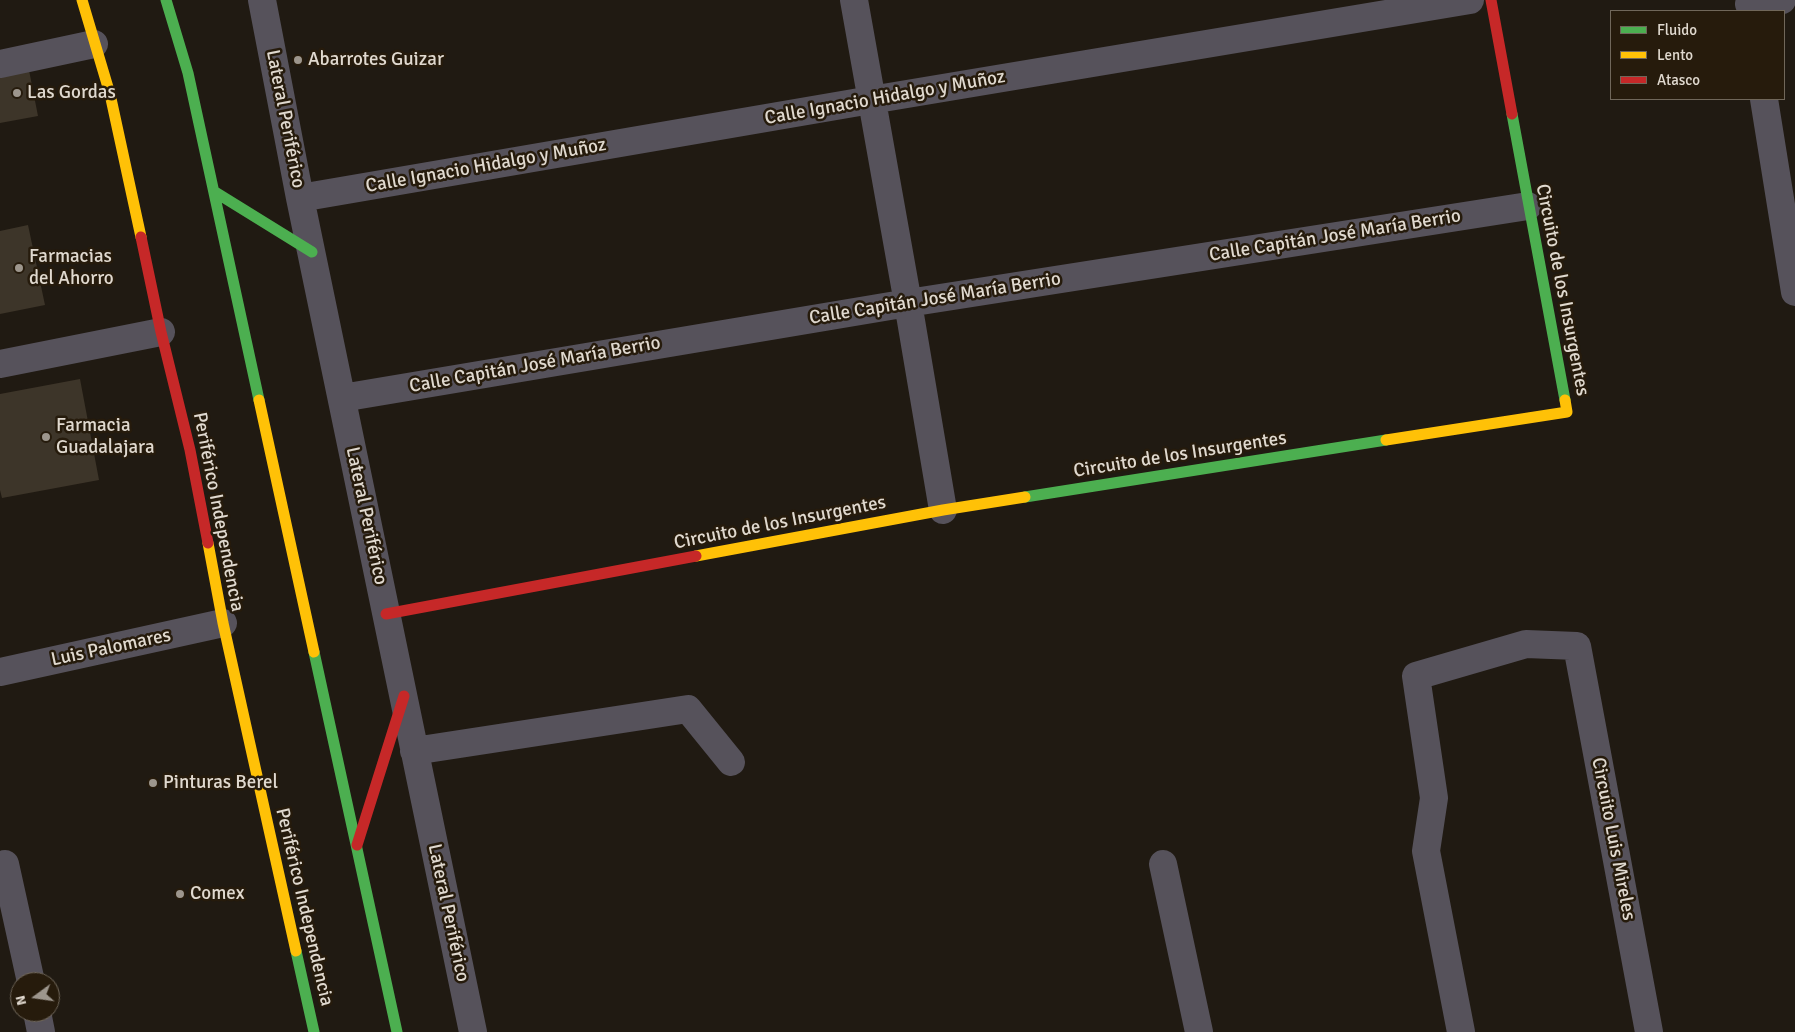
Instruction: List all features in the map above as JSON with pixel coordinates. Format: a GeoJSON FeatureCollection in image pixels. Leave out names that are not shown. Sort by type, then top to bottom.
{"type":"FeatureCollection","features":[{"type":"Feature","properties":{"kind":"main road","name":"Periférico Independencia"},"geometry":{"type":"LineString","coordinates":[[82,0],[110,94],[161,332],[190,450],[223,623],[314,1032]]}},
{"type":"Feature","properties":{"kind":"main road"},"geometry":{"type":"LineString","coordinates":[[166,0],[188,73],[215,192],[396,1032]]}},
{"type":"Feature","properties":{"kind":"main road","name":"Circuito de los Insurgentes"},"geometry":{"type":"LineString","coordinates":[[386,614],[943,510],[1567,412],[1491,0]]}},
{"type":"Feature","properties":{"kind":"main road"},"geometry":{"type":"LineString","coordinates":[[215,192],[312,252]]}},
{"type":"Feature","properties":{"kind":"main road"},"geometry":{"type":"LineString","coordinates":[[356,846],[404,696]]}},
{"type":"Feature","properties":{"kind":"street","name":"Lateral Periférico"},"geometry":{"type":"LineString","coordinates":[[262,0],[300,198],[473,1032]]}},
{"type":"Feature","properties":{"kind":"street"},"geometry":{"type":"LineString","coordinates":[[854,0],[943,510]]}},
{"type":"Feature","properties":{"kind":"street","name":"Calle Ignacio Hidalgo y Muñoz"},"geometry":{"type":"LineString","coordinates":[[300,198],[1470,0]]}},
{"type":"Feature","properties":{"kind":"street"},"geometry":{"type":"LineString","coordinates":[[1750,5],[1782,0]]}},
{"type":"Feature","properties":{"kind":"street"},"geometry":{"type":"LineString","coordinates":[[0,64],[94,44]]}},
{"type":"Feature","properties":{"kind":"street"},"geometry":{"type":"LineString","coordinates":[[1764,100],[1791,242],[1795,292]]}},
{"type":"Feature","properties":{"kind":"street","name":"Calle Capitán José María Berrio"},"geometry":{"type":"LineString","coordinates":[[342,398],[908,303],[1528,206]]}},
{"type":"Feature","properties":{"kind":"street"},"geometry":{"type":"LineString","coordinates":[[0,364],[161,332]]}},
{"type":"Feature","properties":{"kind":"street","name":"Luis Palomares"},"geometry":{"type":"LineString","coordinates":[[0,672],[223,623]]}},
{"type":"Feature","properties":{"kind":"street","name":"Circuito Luis Mireles"},"geometry":{"type":"LineString","coordinates":[[1460,1032],[1426,851],[1434,798],[1416,676],[1526,644],[1577,646],[1649,1032]]}},
{"type":"Feature","properties":{"kind":"street"},"geometry":{"type":"LineString","coordinates":[[414,751],[688,709],[731,762]]}},
{"type":"Feature","properties":{"kind":"street"},"geometry":{"type":"LineString","coordinates":[[5,864],[28,972]]}},
{"type":"Feature","properties":{"kind":"street"},"geometry":{"type":"LineString","coordinates":[[1162,864],[1199,1032]]}},
{"type":"Feature","properties":{"kind":"building","name":"Las Gordas"},"geometry":{"type":"Polygon","coordinates":[[[28,65],[38,116],[0,123],[0,70],[28,65]]]}},
{"type":"Feature","properties":{"kind":"building","name":"Farmacias del Ahorro"},"geometry":{"type":"Polygon","coordinates":[[[28,225],[45,305],[0,314],[0,231],[28,225]]]}},
{"type":"Feature","properties":{"kind":"building","name":"Farmacia Guadalajara"},"geometry":{"type":"Polygon","coordinates":[[[80,379],[99,480],[2,498],[0,490],[0,394],[80,379]]]}},
{"type":"Feature","properties":{"kind":"traffic: fast"},"geometry":{"type":"LineString","coordinates":[[166,0],[188,73],[259,400]]}},
{"type":"Feature","properties":{"kind":"traffic: fast"},"geometry":{"type":"LineString","coordinates":[[1512,114],[1565,400]]}},
{"type":"Feature","properties":{"kind":"traffic: fast"},"geometry":{"type":"LineString","coordinates":[[215,192],[312,252]]}},
{"type":"Feature","properties":{"kind":"traffic: fast"},"geometry":{"type":"LineString","coordinates":[[1025,497],[1386,440]]}},
{"type":"Feature","properties":{"kind":"traffic: fast"},"geometry":{"type":"LineString","coordinates":[[314,652],[397,1032]]}},
{"type":"Feature","properties":{"kind":"traffic: fast"},"geometry":{"type":"LineString","coordinates":[[296,951],[314,1032]]}},
{"type":"Feature","properties":{"kind":"traffic: slow"},"geometry":{"type":"LineString","coordinates":[[82,0],[110,94],[141,237]]}},
{"type":"Feature","properties":{"kind":"traffic: slow"},"geometry":{"type":"LineString","coordinates":[[259,400],[314,652]]}},
{"type":"Feature","properties":{"kind":"traffic: slow"},"geometry":{"type":"LineString","coordinates":[[1386,440],[1567,412],[1565,400]]}},
{"type":"Feature","properties":{"kind":"traffic: slow"},"geometry":{"type":"LineString","coordinates":[[696,556],[943,510],[1025,497]]}},
{"type":"Feature","properties":{"kind":"traffic: slow"},"geometry":{"type":"LineString","coordinates":[[208,543],[223,623],[296,951]]}},
{"type":"Feature","properties":{"kind":"traffic: jam"},"geometry":{"type":"LineString","coordinates":[[1491,0],[1512,114]]}},
{"type":"Feature","properties":{"kind":"traffic: jam"},"geometry":{"type":"LineString","coordinates":[[141,237],[161,332],[190,450],[208,543]]}},
{"type":"Feature","properties":{"kind":"traffic: jam"},"geometry":{"type":"LineString","coordinates":[[386,614],[696,556]]}},
{"type":"Feature","properties":{"kind":"traffic: jam"},"geometry":{"type":"LineString","coordinates":[[357,845],[404,696]]}},
{"type":"Feature","properties":{"kind":"place","name":"Abarrotes Guizar"},"geometry":{"type":"Point","coordinates":[298,60]}},
{"type":"Feature","properties":{"kind":"place","name":"Las Gordas"},"geometry":{"type":"Point","coordinates":[17,93]}},
{"type":"Feature","properties":{"kind":"place","name":"Farmacias del Ahorro"},"geometry":{"type":"Point","coordinates":[19,268]}},
{"type":"Feature","properties":{"kind":"place","name":"Farmacia Guadalajara"},"geometry":{"type":"Point","coordinates":[46,437]}},
{"type":"Feature","properties":{"kind":"place","name":"Pinturas Berel"},"geometry":{"type":"Point","coordinates":[153,783]}},
{"type":"Feature","properties":{"kind":"place","name":"Comex"},"geometry":{"type":"Point","coordinates":[180,894]}}]}
